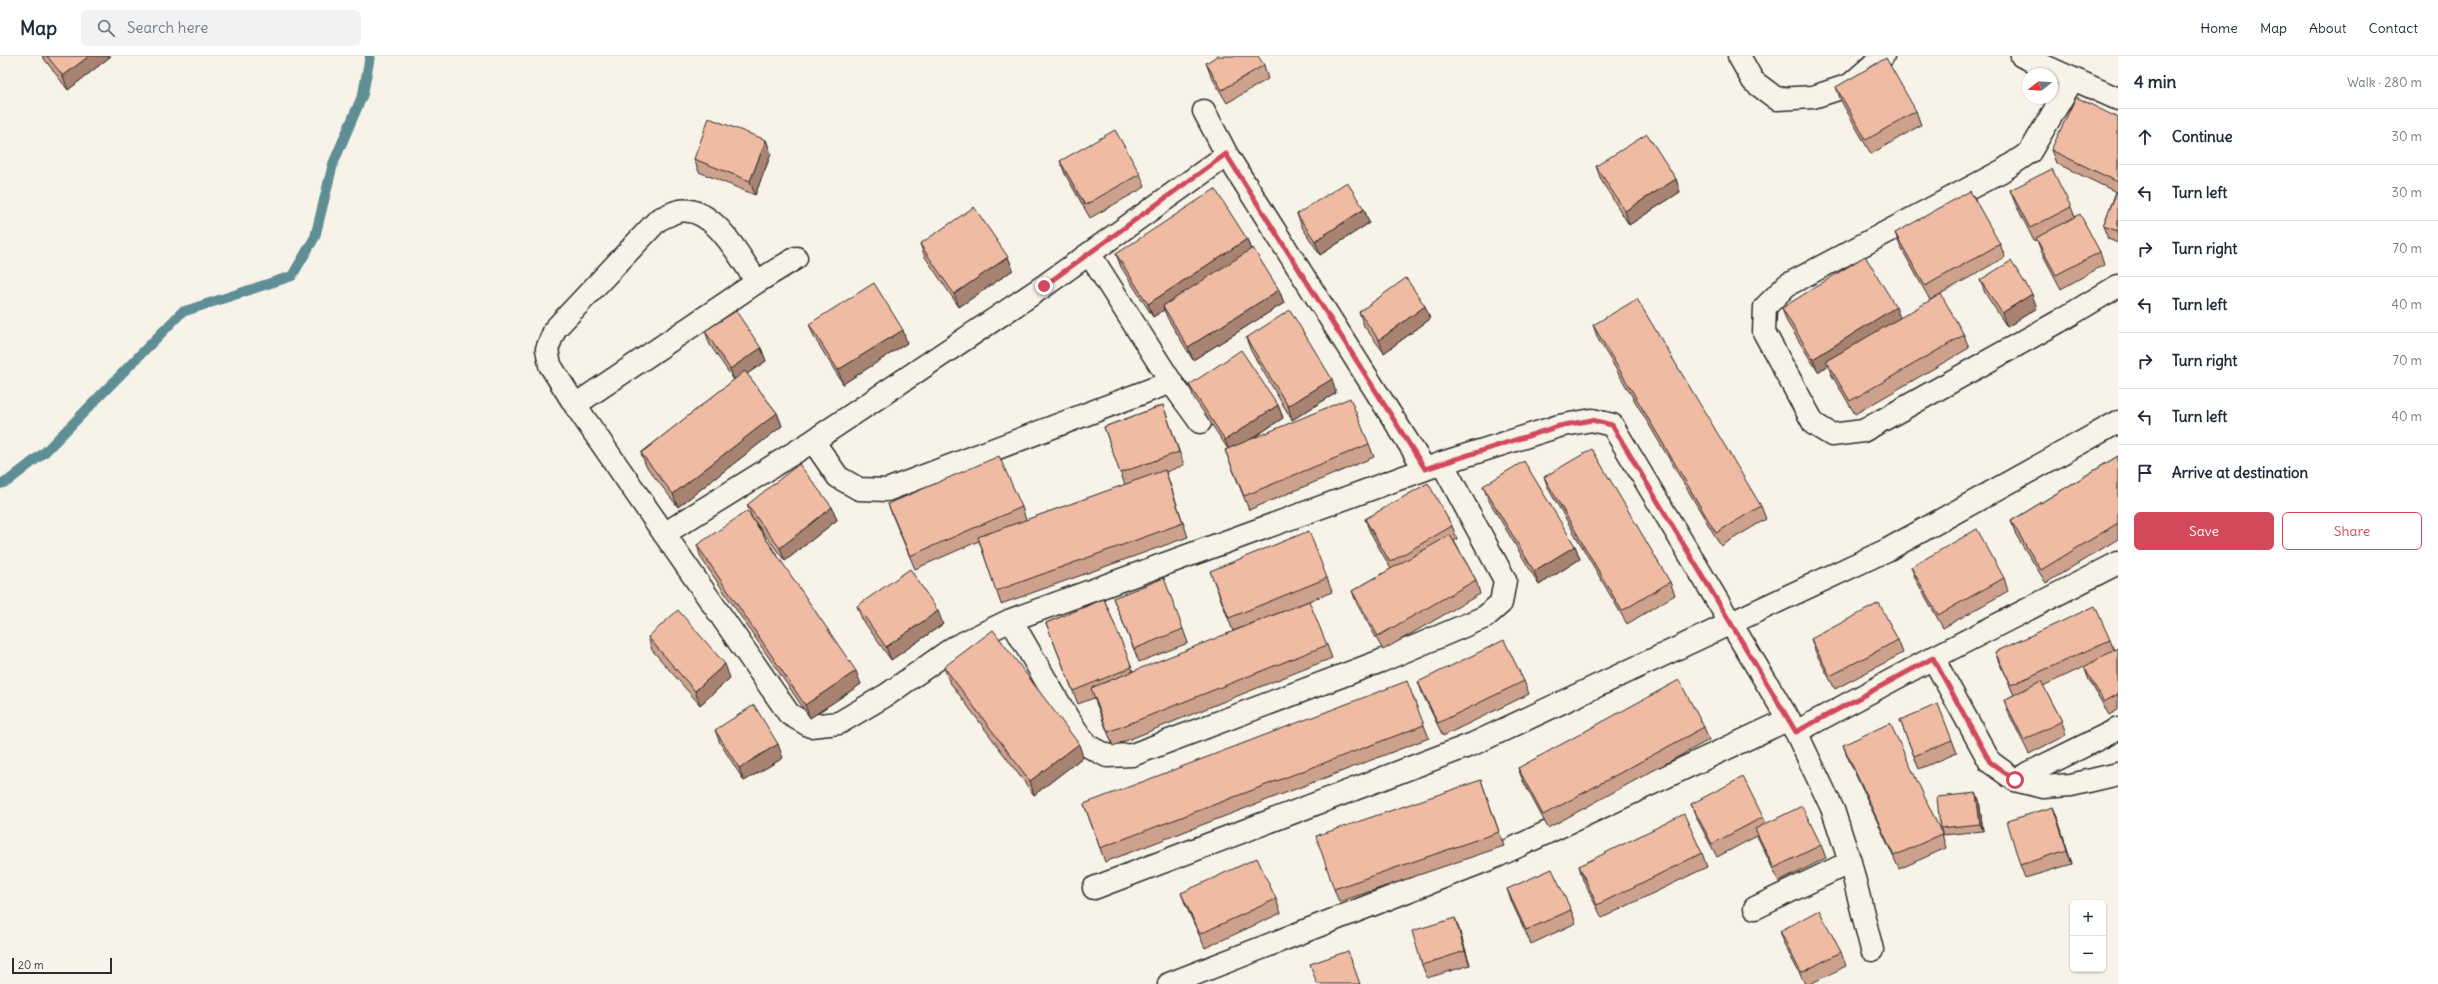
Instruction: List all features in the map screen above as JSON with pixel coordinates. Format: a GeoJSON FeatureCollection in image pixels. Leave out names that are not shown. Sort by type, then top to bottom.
{"type":"FeatureCollection","features":[{"type":"Feature","properties":{"kind":"street"},"geometry":{"type":"LineString","coordinates":[[1739,56],[1753,81],[1777,99],[1813,97],[1850,85],[1883,56]]}},
{"type":"Feature","properties":{"kind":"street"},"geometry":{"type":"LineString","coordinates":[[2022,56],[2118,99]]}},
{"type":"Feature","properties":{"kind":"street"},"geometry":{"type":"LineString","coordinates":[[2073,79],[2030,152],[2002,171],[1787,285],[1765,307],[1764,332],[1814,424],[1832,434],[1863,431],[2058,322],[2118,286]]}},
{"type":"Feature","properties":{"kind":"street"},"geometry":{"type":"LineString","coordinates":[[1011,620],[1086,745],[1107,756],[1132,755],[1382,661],[1484,617],[1501,602],[1505,580],[1434,466],[1226,154],[1204,111]]}},
{"type":"Feature","properties":{"kind":"street"},"geometry":{"type":"LineString","coordinates":[[664,534],[813,441],[1090,255],[1226,154]]}},
{"type":"Feature","properties":{"kind":"street"},"geometry":{"type":"LineString","coordinates":[[757,282],[720,228],[702,214],[680,211],[659,219],[555,329],[547,349],[550,365],[575,405],[789,714],[810,726],[839,723],[888,694],[953,648],[1011,620],[1434,466],[1559,426],[1592,420],[1612,425],[1792,726],[1833,810],[1850,862],[1872,950]]}},
{"type":"Feature","properties":{"kind":"street"},"geometry":{"type":"LineString","coordinates":[[1090,255],[1171,382],[1200,422]]}},
{"type":"Feature","properties":{"kind":"street"},"geometry":{"type":"LineString","coordinates":[[575,405],[757,282],[796,258]]}},
{"type":"Feature","properties":{"kind":"street"},"geometry":{"type":"LineString","coordinates":[[813,441],[838,477],[859,489],[887,490],[1171,382]]}},
{"type":"Feature","properties":{"kind":"street"},"geometry":{"type":"LineString","coordinates":[[1094,888],[1473,744],[1887,550],[2118,422]]}},
{"type":"Feature","properties":{"kind":"street"},"geometry":{"type":"LineString","coordinates":[[1169,984],[1497,856],[1792,726],[1933,658],[2118,563]]}},
{"type":"Feature","properties":{"kind":"street"},"geometry":{"type":"LineString","coordinates":[[1933,658],[1990,762],[2015,780],[2043,787],[2071,785],[2118,774]]}},
{"type":"Feature","properties":{"kind":"street"},"geometry":{"type":"LineString","coordinates":[[2015,780],[2118,729]]}},
{"type":"Feature","properties":{"kind":"street"},"geometry":{"type":"LineString","coordinates":[[1755,908],[1850,862]]}},
{"type":"Feature","properties":{"kind":"building"},"geometry":{"type":"Polygon","coordinates":[[[47,56],[89,56],[63,76],[47,56]]]}},
{"type":"Feature","properties":{"kind":"building"},"geometry":{"type":"Polygon","coordinates":[[[1217,56],[1258,56],[1264,65],[1222,90],[1206,63],[1217,56]]]}},
{"type":"Feature","properties":{"kind":"building"},"geometry":{"type":"Polygon","coordinates":[[[1886,58],[1916,111],[1866,140],[1836,87],[1886,58]]]}},
{"type":"Feature","properties":{"kind":"building"},"geometry":{"type":"Polygon","coordinates":[[[2076,97],[2118,118],[2118,182],[2051,150],[2076,97]]]}},
{"type":"Feature","properties":{"kind":"building"},"geometry":{"type":"Polygon","coordinates":[[[709,118],[766,140],[750,181],[694,159],[709,118]]]}},
{"type":"Feature","properties":{"kind":"building"},"geometry":{"type":"Polygon","coordinates":[[[1115,130],[1140,174],[1085,205],[1060,161],[1115,130]]]}},
{"type":"Feature","properties":{"kind":"building"},"geometry":{"type":"Polygon","coordinates":[[[1647,134],[1676,179],[1625,211],[1596,166],[1647,134]]]}},
{"type":"Feature","properties":{"kind":"building"},"geometry":{"type":"Polygon","coordinates":[[[2052,169],[2071,207],[2030,228],[2010,190],[2052,169]]]}},
{"type":"Feature","properties":{"kind":"building"},"geometry":{"type":"Polygon","coordinates":[[[1347,182],[1364,209],[1315,241],[1297,214],[1347,182]]]}},
{"type":"Feature","properties":{"kind":"building"},"geometry":{"type":"Polygon","coordinates":[[[1215,189],[1247,239],[1148,304],[1116,254],[1215,189]]]}},
{"type":"Feature","properties":{"kind":"building"},"geometry":{"type":"Polygon","coordinates":[[[1970,191],[2000,244],[1925,286],[1895,233],[1970,191]]]}},
{"type":"Feature","properties":{"kind":"building"},"geometry":{"type":"Polygon","coordinates":[[[2118,191],[2118,231],[2103,226],[2118,191]]]}},
{"type":"Feature","properties":{"kind":"building"},"geometry":{"type":"Polygon","coordinates":[[[974,207],[1008,257],[954,294],[920,244],[974,207]]]}},
{"type":"Feature","properties":{"kind":"building"},"geometry":{"type":"Polygon","coordinates":[[[2080,214],[2100,252],[2056,275],[2036,238],[2080,214]]]}},
{"type":"Feature","properties":{"kind":"building"},"geometry":{"type":"Polygon","coordinates":[[[1253,248],[1279,290],[1188,347],[1163,306],[1253,248]]]}},
{"type":"Feature","properties":{"kind":"building"},"geometry":{"type":"Polygon","coordinates":[[[1865,256],[1896,307],[1813,359],[1782,308],[1865,256]]]}},
{"type":"Feature","properties":{"kind":"building"},"geometry":{"type":"Polygon","coordinates":[[[2011,261],[2032,294],[2002,313],[1980,280],[2011,261]]]}},
{"type":"Feature","properties":{"kind":"building"},"geometry":{"type":"Polygon","coordinates":[[[1406,278],[1425,306],[1379,340],[1359,312],[1406,278]]]}},
{"type":"Feature","properties":{"kind":"building"},"geometry":{"type":"Polygon","coordinates":[[[874,283],[903,330],[838,370],[809,324],[874,283]]]}},
{"type":"Feature","properties":{"kind":"building"},"geometry":{"type":"Polygon","coordinates":[[[1941,294],[1964,335],[1850,401],[1826,361],[1941,294]]]}},
{"type":"Feature","properties":{"kind":"building"},"geometry":{"type":"Polygon","coordinates":[[[1637,299],[1761,506],[1716,533],[1593,325],[1637,299]]]}},
{"type":"Feature","properties":{"kind":"building"},"geometry":{"type":"Polygon","coordinates":[[[1290,310],[1332,379],[1288,406],[1246,338],[1290,310]]]}},
{"type":"Feature","properties":{"kind":"building"},"geometry":{"type":"Polygon","coordinates":[[[736,311],[761,348],[730,369],[705,331],[736,311]]]}},
{"type":"Feature","properties":{"kind":"building"},"geometry":{"type":"Polygon","coordinates":[[[1241,350],[1278,405],[1225,440],[1189,385],[1241,350]]]}},
{"type":"Feature","properties":{"kind":"building"},"geometry":{"type":"Polygon","coordinates":[[[745,371],[777,413],[673,494],[641,453],[745,371]]]}},
{"type":"Feature","properties":{"kind":"building"},"geometry":{"type":"Polygon","coordinates":[[[1350,398],[1369,444],[1244,496],[1225,450],[1350,398]]]}},
{"type":"Feature","properties":{"kind":"building"},"geometry":{"type":"Polygon","coordinates":[[[1163,405],[1179,452],[1120,473],[1104,427],[1163,405]]]}},
{"type":"Feature","properties":{"kind":"building"},"geometry":{"type":"Polygon","coordinates":[[[1592,449],[1670,582],[1622,611],[1544,477],[1592,449]]]}},
{"type":"Feature","properties":{"kind":"building"},"geometry":{"type":"Polygon","coordinates":[[[999,456],[1022,507],[910,556],[888,504],[999,456]]]}},
{"type":"Feature","properties":{"kind":"building"},"geometry":{"type":"Polygon","coordinates":[[[2118,456],[2118,523],[2041,570],[2011,521],[2118,456]]]}},
{"type":"Feature","properties":{"kind":"building"},"geometry":{"type":"Polygon","coordinates":[[[1524,461],[1575,546],[1534,571],[1483,486],[1524,461]]]}},
{"type":"Feature","properties":{"kind":"building"},"geometry":{"type":"Polygon","coordinates":[[[799,464],[832,507],[780,548],[747,505],[799,464]]]}},
{"type":"Feature","properties":{"kind":"building"},"geometry":{"type":"Polygon","coordinates":[[[1165,470],[1183,523],[996,591],[978,537],[1165,470]]]}},
{"type":"Feature","properties":{"kind":"building"},"geometry":{"type":"Polygon","coordinates":[[[1428,483],[1452,526],[1390,562],[1365,519],[1428,483]]]}},
{"type":"Feature","properties":{"kind":"building"},"geometry":{"type":"Polygon","coordinates":[[[747,511],[856,671],[805,705],[697,545],[747,511]]]}},
{"type":"Feature","properties":{"kind":"building"},"geometry":{"type":"Polygon","coordinates":[[[1977,529],[2004,578],[1938,615],[1911,567],[1977,529]]]}},
{"type":"Feature","properties":{"kind":"building"},"geometry":{"type":"Polygon","coordinates":[[[1309,531],[1327,578],[1229,618],[1210,571],[1309,531]]]}},
{"type":"Feature","properties":{"kind":"building"},"geometry":{"type":"Polygon","coordinates":[[[1450,535],[1476,580],[1378,636],[1352,591],[1450,535]]]}},
{"type":"Feature","properties":{"kind":"building"},"geometry":{"type":"Polygon","coordinates":[[[910,569],[938,611],[886,647],[857,606],[910,569]]]}},
{"type":"Feature","properties":{"kind":"building"},"geometry":{"type":"Polygon","coordinates":[[[1164,578],[1183,629],[1134,649],[1113,598],[1164,578]]]}},
{"type":"Feature","properties":{"kind":"building"},"geometry":{"type":"Polygon","coordinates":[[[1104,599],[1132,667],[1073,691],[1046,623],[1104,599]]]}},
{"type":"Feature","properties":{"kind":"building"},"geometry":{"type":"Polygon","coordinates":[[[1309,601],[1327,645],[1108,732],[1091,688],[1309,601]]]}},
{"type":"Feature","properties":{"kind":"building"},"geometry":{"type":"Polygon","coordinates":[[[1879,603],[1898,640],[1830,676],[1811,639],[1879,603]]]}},
{"type":"Feature","properties":{"kind":"building"},"geometry":{"type":"Polygon","coordinates":[[[2095,606],[2110,640],[2011,685],[1995,652],[2095,606]]]}},
{"type":"Feature","properties":{"kind":"building"},"geometry":{"type":"Polygon","coordinates":[[[678,610],[725,664],[695,691],[648,637],[678,610]]]}},
{"type":"Feature","properties":{"kind":"building"},"geometry":{"type":"Polygon","coordinates":[[[993,630],[1079,744],[1030,781],[944,667],[993,630]]]}},
{"type":"Feature","properties":{"kind":"building"},"geometry":{"type":"Polygon","coordinates":[[[1504,640],[1524,681],[1438,723],[1418,682],[1504,640]]]}},
{"type":"Feature","properties":{"kind":"building"},"geometry":{"type":"Polygon","coordinates":[[[2118,648],[2118,694],[2104,702],[2084,667],[2118,648]]]}},
{"type":"Feature","properties":{"kind":"building"},"geometry":{"type":"Polygon","coordinates":[[[1679,680],[1704,727],[1543,815],[1518,768],[1679,680]]]}},
{"type":"Feature","properties":{"kind":"building"},"geometry":{"type":"Polygon","coordinates":[[[1407,681],[1424,725],[1100,848],[1084,804],[1407,681]]]}},
{"type":"Feature","properties":{"kind":"building"},"geometry":{"type":"Polygon","coordinates":[[[2041,681],[2062,721],[2024,740],[2004,700],[2041,681]]]}},
{"type":"Feature","properties":{"kind":"building"},"geometry":{"type":"Polygon","coordinates":[[[1938,704],[1952,740],[1914,756],[1900,720],[1938,704]]]}},
{"type":"Feature","properties":{"kind":"building"},"geometry":{"type":"Polygon","coordinates":[[[754,705],[778,744],[739,768],[715,730],[754,705]]]}},
{"type":"Feature","properties":{"kind":"building"},"geometry":{"type":"Polygon","coordinates":[[[1890,723],[1942,834],[1894,856],[1843,745],[1890,723]]]}},
{"type":"Feature","properties":{"kind":"building"},"geometry":{"type":"Polygon","coordinates":[[[1743,777],[1763,817],[1712,844],[1691,804],[1743,777]]]}},
{"type":"Feature","properties":{"kind":"building"},"geometry":{"type":"Polygon","coordinates":[[[1481,780],[1499,832],[1334,889],[1316,836],[1481,780]]]}},
{"type":"Feature","properties":{"kind":"building"},"geometry":{"type":"Polygon","coordinates":[[[1976,793],[1980,824],[1940,828],[1937,797],[1976,793]]]}},
{"type":"Feature","properties":{"kind":"building"},"geometry":{"type":"Polygon","coordinates":[[[1802,806],[1821,845],[1774,868],[1755,829],[1802,806]]]}},
{"type":"Feature","properties":{"kind":"building"},"geometry":{"type":"Polygon","coordinates":[[[2053,807],[2067,850],[2020,865],[2007,821],[2053,807]]]}},
{"type":"Feature","properties":{"kind":"building"},"geometry":{"type":"Polygon","coordinates":[[[1684,814],[1702,853],[1597,905],[1579,866],[1684,814]]]}},
{"type":"Feature","properties":{"kind":"building"},"geometry":{"type":"Polygon","coordinates":[[[1257,858],[1276,899],[1200,934],[1181,893],[1257,858]]]}},
{"type":"Feature","properties":{"kind":"building"},"geometry":{"type":"Polygon","coordinates":[[[1552,869],[1571,910],[1526,930],[1507,889],[1552,869]]]}},
{"type":"Feature","properties":{"kind":"building"},"geometry":{"type":"Polygon","coordinates":[[[1819,910],[1841,952],[1801,973],[1780,931],[1819,910]]]}},
{"type":"Feature","properties":{"kind":"building"},"geometry":{"type":"Polygon","coordinates":[[[1455,918],[1465,951],[1422,965],[1412,931],[1455,918]]]}},
{"type":"Feature","properties":{"kind":"building"},"geometry":{"type":"Polygon","coordinates":[[[1348,951],[1360,984],[1317,984],[1310,964],[1348,951]]]}},
{"type":"Feature","properties":{"kind":"waterway"},"geometry":{"type":"LineString","coordinates":[[0,484],[8,481],[45,452],[182,312],[292,276],[315,237],[333,164],[363,94],[370,56]]}},
{"type":"Feature","properties":{"kind":"route"},"geometry":{"type":"LineString","coordinates":[[1044,286],[1090,255],[1226,154],[1384,400],[1425,469],[1559,426],[1592,420],[1612,425],[1796,732],[1933,658],[1990,762],[2015,780]]}}]}
